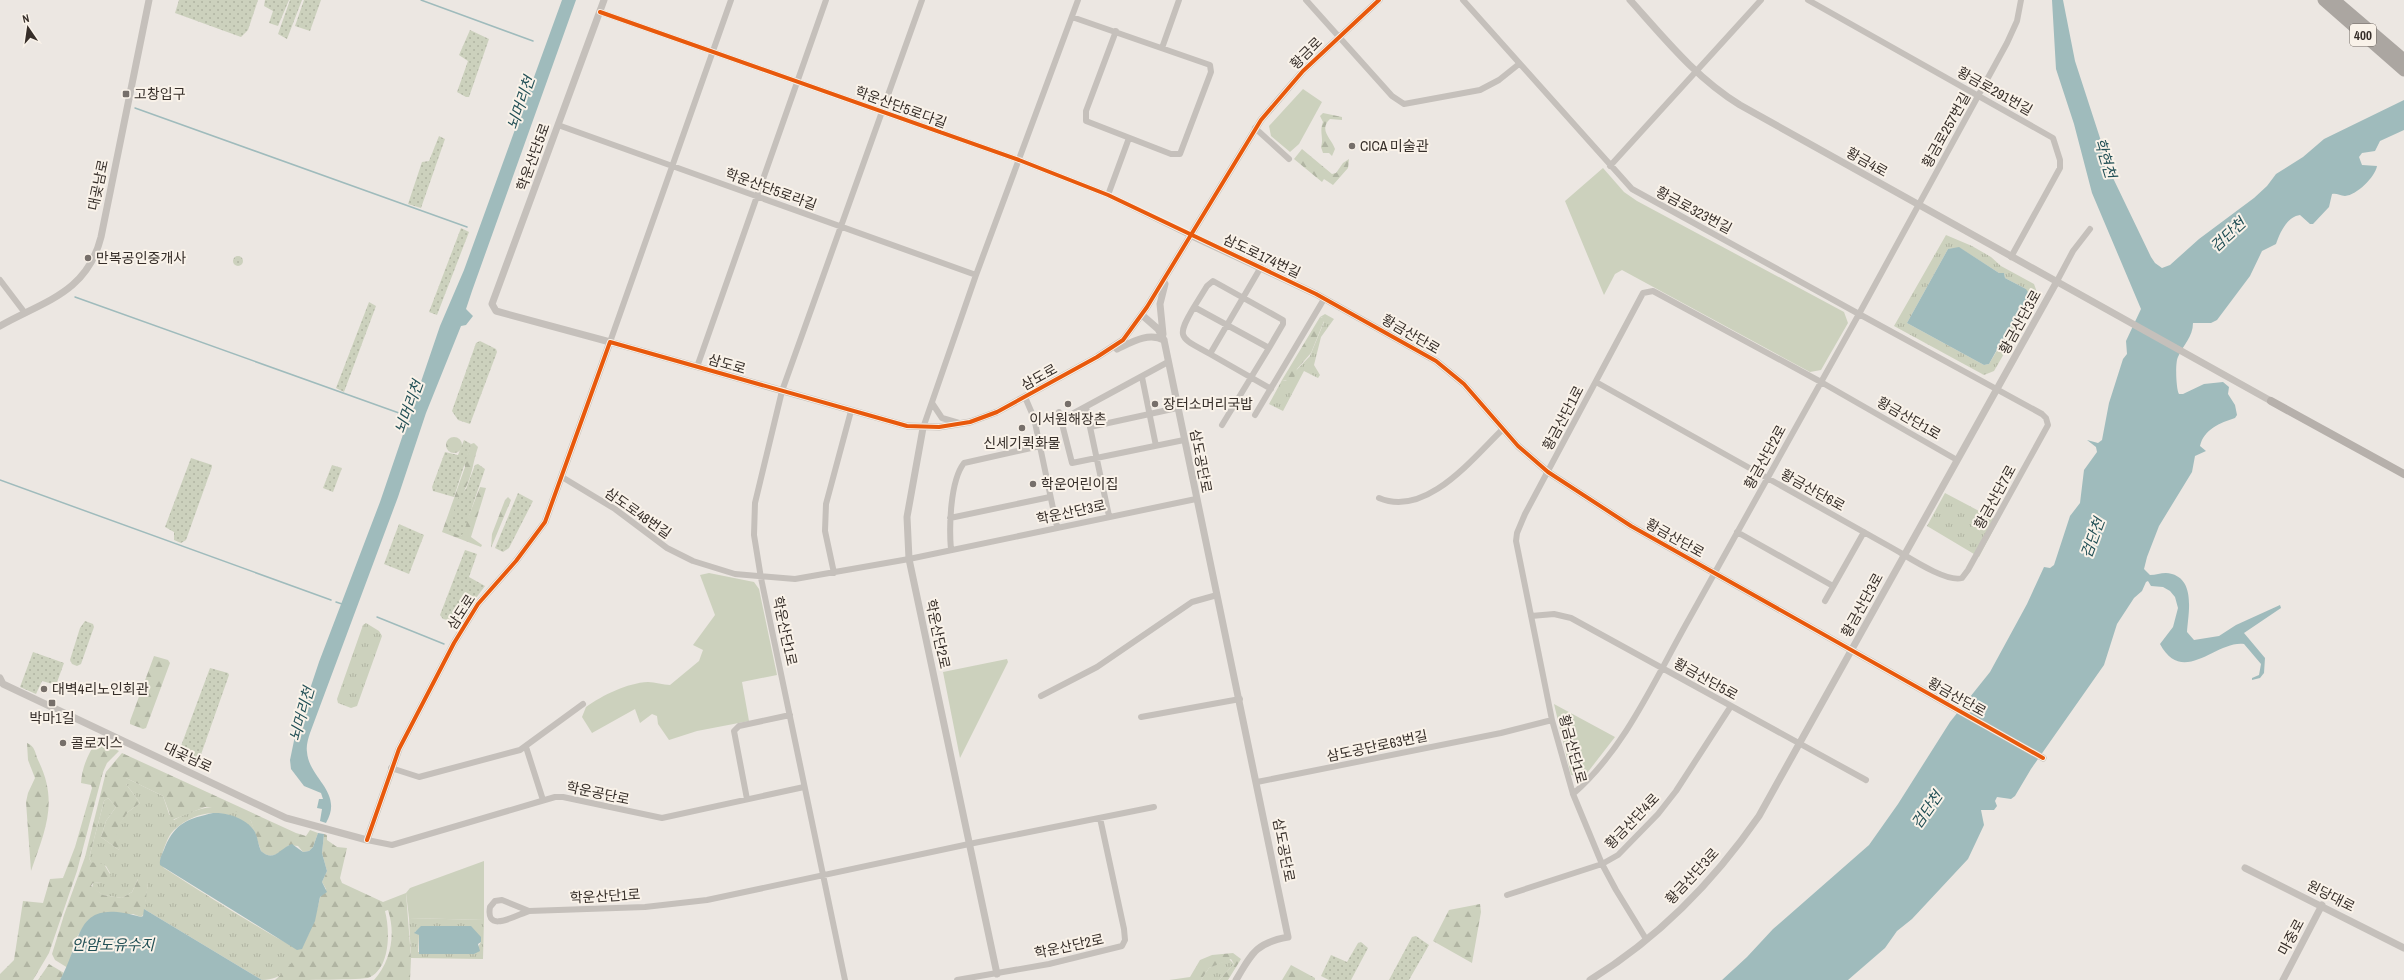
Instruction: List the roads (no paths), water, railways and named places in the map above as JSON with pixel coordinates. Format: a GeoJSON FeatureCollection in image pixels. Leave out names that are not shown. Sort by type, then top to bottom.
{"type":"FeatureCollection","features":[{"type":"Feature","properties":{"kind":"highway","name":"400"},"geometry":{"type":"LineString","coordinates":[[2323,0],[2404,71]]}},
{"type":"Feature","properties":{"kind":"highway","name":"400"},"geometry":{"type":"LineString","coordinates":[[2335,0],[2404,58]]}},
{"type":"Feature","properties":{"kind":"main road"},"geometry":{"type":"LineString","coordinates":[[2271,402],[2404,474]]}},
{"type":"Feature","properties":{"kind":"street","name":"대곶남로"},"geometry":{"type":"LineString","coordinates":[[0,326],[76,284],[86,272],[96,254],[149,0]]}},
{"type":"Feature","properties":{"kind":"street","name":"학운산단5로"},"geometry":{"type":"LineString","coordinates":[[604,0],[492,304],[496,311],[610,342]]}},
{"type":"Feature","properties":{"kind":"street"},"geometry":{"type":"LineString","coordinates":[[610,342],[731,0]]}},
{"type":"Feature","properties":{"kind":"street"},"geometry":{"type":"LineString","coordinates":[[697,367],[826,0]]}},
{"type":"Feature","properties":{"kind":"street","name":"학운산단1로"},"geometry":{"type":"LineString","coordinates":[[845,980],[761,578],[754,535],[755,504],[782,391],[922,0]]}},
{"type":"Feature","properties":{"kind":"street"},"geometry":{"type":"LineString","coordinates":[[923,428],[976,276],[1078,0]]}},
{"type":"Feature","properties":{"kind":"street"},"geometry":{"type":"LineString","coordinates":[[1162,48],[1179,0]]}},
{"type":"Feature","properties":{"kind":"street"},"geometry":{"type":"LineString","coordinates":[[1306,0],[1392,96],[1404,104],[1480,90],[1499,80],[1519,64]]}},
{"type":"Feature","properties":{"kind":"street","name":"황금로"},"geometry":{"type":"LineString","coordinates":[[1255,128],[1291,84],[1338,37],[1379,0]]}},
{"type":"Feature","properties":{"kind":"street","name":"황금로323번길"},"geometry":{"type":"LineString","coordinates":[[1463,0],[1627,185],[1640,195],[1859,314]]}},
{"type":"Feature","properties":{"kind":"street","name":"황금4로"},"geometry":{"type":"LineString","coordinates":[[1630,0],[1695,72],[1715,89],[1740,105],[2271,402]]}},
{"type":"Feature","properties":{"kind":"street"},"geometry":{"type":"LineString","coordinates":[[1610,166],[1761,0]]}},
{"type":"Feature","properties":{"kind":"street","name":"황금로291번길"},"geometry":{"type":"LineString","coordinates":[[1808,0],[2051,136],[2055,141],[2060,160],[2059,171],[2011,257]]}},
{"type":"Feature","properties":{"kind":"street","name":"황금로257번길"},"geometry":{"type":"LineString","coordinates":[[1918,205],[2014,30],[2021,0]]}},
{"type":"Feature","properties":{"kind":"street","name":"학운산단5로다길"},"geometry":{"type":"LineString","coordinates":[[600,12],[1019,160],[1108,195],[1190,234]]}},
{"type":"Feature","properties":{"kind":"street"},"geometry":{"type":"LineString","coordinates":[[1072,16],[1116,31],[1162,48],[1208,63],[1211,68],[1184,149],[1180,154],[1175,155],[1129,138],[1088,122],[1085,117],[1116,31]]}},
{"type":"Feature","properties":{"kind":"street","name":"학운산단5로라길"},"geometry":{"type":"LineString","coordinates":[[558,125],[976,276]]}},
{"type":"Feature","properties":{"kind":"street"},"geometry":{"type":"LineString","coordinates":[[1255,128],[1289,159]]}},
{"type":"Feature","properties":{"kind":"street","name":"삼도로"},"geometry":{"type":"LineString","coordinates":[[366,840],[391,768],[427,692],[467,620],[545,522],[610,342],[907,426],[923,428],[960,424],[997,412],[1097,357],[1123,340],[1142,315],[1168,274],[1190,234],[1255,128]]}},
{"type":"Feature","properties":{"kind":"street"},"geometry":{"type":"LineString","coordinates":[[1108,195],[1129,138]]}},
{"type":"Feature","properties":{"kind":"street"},"geometry":{"type":"LineString","coordinates":[[1918,205],[1859,314],[1997,389]]}},
{"type":"Feature","properties":{"kind":"street"},"geometry":{"type":"LineString","coordinates":[[2056,283],[2073,251],[2090,229]]}},
{"type":"Feature","properties":{"kind":"street","name":"삼도로174번길"},"geometry":{"type":"LineString","coordinates":[[1190,234],[1261,267],[1324,299]]}},
{"type":"Feature","properties":{"kind":"street","name":"삼도로174번길"},"geometry":{"type":"LineString","coordinates":[[1210,354],[1261,267]]}},
{"type":"Feature","properties":{"kind":"street"},"geometry":{"type":"LineString","coordinates":[[1097,357],[1145,337],[1155,337],[1164,340],[1160,304],[1168,274]]}},
{"type":"Feature","properties":{"kind":"street"},"geometry":{"type":"LineString","coordinates":[[0,280],[25,313]]}},
{"type":"Feature","properties":{"kind":"street"},"geometry":{"type":"LineString","coordinates":[[1222,425],[1251,377],[1269,348],[1282,326],[1283,320],[1213,281],[1207,286],[1183,326],[1182,335],[1187,340],[1210,354],[1251,377],[1271,389]]}},
{"type":"Feature","properties":{"kind":"street","name":"황금산단3로"},"geometry":{"type":"LineString","coordinates":[[1590,980],[1646,939],[1709,881],[1759,816],[2056,283]]}},
{"type":"Feature","properties":{"kind":"street","name":"황금산단1로"},"geometry":{"type":"LineString","coordinates":[[1646,939],[1602,864],[1573,794],[1552,720],[1517,550],[1517,533],[1638,300],[1643,293],[1650,290],[1821,382],[1957,460]]}},
{"type":"Feature","properties":{"kind":"street"},"geometry":{"type":"LineString","coordinates":[[1255,415],[1324,299]]}},
{"type":"Feature","properties":{"kind":"street","name":"황금산단로"},"geometry":{"type":"LineString","coordinates":[[1324,299],[1436,361],[1464,384],[1502,430],[1548,472],[1631,526],[2043,758]]}},
{"type":"Feature","properties":{"kind":"street"},"geometry":{"type":"LineString","coordinates":[[1194,307],[1269,348]]}},
{"type":"Feature","properties":{"kind":"street","name":"황금산단2로"},"geometry":{"type":"LineString","coordinates":[[1573,794],[1592,776],[1620,739],[1662,667],[1859,314]]}},
{"type":"Feature","properties":{"kind":"street","name":"삼도공단로"},"geometry":{"type":"LineString","coordinates":[[1142,315],[1158,329],[1164,340],[1196,499],[1240,699],[1288,937],[1269,942],[1257,948],[1236,980]]}},
{"type":"Feature","properties":{"kind":"street"},"geometry":{"type":"LineString","coordinates":[[1061,420],[1168,362]]}},
{"type":"Feature","properties":{"kind":"street"},"geometry":{"type":"LineString","coordinates":[[1142,377],[1156,446]]}},
{"type":"Feature","properties":{"kind":"street","name":"황금산단6로"},"geometry":{"type":"LineString","coordinates":[[1596,382],[1905,555],[1947,577],[1958,579]]}},
{"type":"Feature","properties":{"kind":"street","name":"황금산단7로"},"geometry":{"type":"LineString","coordinates":[[1958,579],[1968,570],[2046,430],[2048,422],[2042,414],[1997,389]]}},
{"type":"Feature","properties":{"kind":"street"},"geometry":{"type":"LineString","coordinates":[[1025,397],[1032,412],[1057,527]]}},
{"type":"Feature","properties":{"kind":"street"},"geometry":{"type":"LineString","coordinates":[[932,403],[942,418],[960,424]]}},
{"type":"Feature","properties":{"kind":"street"},"geometry":{"type":"LineString","coordinates":[[1086,407],[1109,516]]}},
{"type":"Feature","properties":{"kind":"street"},"geometry":{"type":"LineString","coordinates":[[1090,427],[1177,408]]}},
{"type":"Feature","properties":{"kind":"street"},"geometry":{"type":"LineString","coordinates":[[834,573],[825,531],[826,504],[851,411]]}},
{"type":"Feature","properties":{"kind":"street"},"geometry":{"type":"LineString","coordinates":[[1059,412],[1072,463],[1184,440]]}},
{"type":"Feature","properties":{"kind":"street","name":"학운산단2로"},"geometry":{"type":"LineString","coordinates":[[923,428],[907,517],[909,559],[997,977],[1100,953],[1122,946],[1124,940],[1124,929],[1100,818]]}},
{"type":"Feature","properties":{"kind":"street"},"geometry":{"type":"LineString","coordinates":[[1379,498],[1398,503],[1437,491],[1502,430]]}},
{"type":"Feature","properties":{"kind":"street"},"geometry":{"type":"LineString","coordinates":[[951,550],[950,518],[957,480],[964,463],[1040,446]]}},
{"type":"Feature","properties":{"kind":"street","name":"삼도로48번길"},"geometry":{"type":"LineString","coordinates":[[562,477],[615,509],[667,548],[702,566],[735,574],[761,578],[801,579],[834,573]]}},
{"type":"Feature","properties":{"kind":"street"},"geometry":{"type":"LineString","coordinates":[[950,518],[1050,497]]}},
{"type":"Feature","properties":{"kind":"street","name":"학운산단3로"},"geometry":{"type":"LineString","coordinates":[[834,573],[909,559],[1196,499]]}},
{"type":"Feature","properties":{"kind":"street"},"geometry":{"type":"LineString","coordinates":[[1737,532],[1834,586]]}},
{"type":"Feature","properties":{"kind":"street"},"geometry":{"type":"LineString","coordinates":[[1825,601],[1864,532]]}},
{"type":"Feature","properties":{"kind":"street"},"geometry":{"type":"LineString","coordinates":[[1041,696],[1102,664],[1192,602],[1217,595]]}},
{"type":"Feature","properties":{"kind":"street","name":"황금산단5로"},"geometry":{"type":"LineString","coordinates":[[1531,616],[1554,614],[1571,618],[1866,780]]}},
{"type":"Feature","properties":{"kind":"street","name":"대곶남로"},"geometry":{"type":"LineString","coordinates":[[1,682],[286,818],[366,840]]}},
{"type":"Feature","properties":{"kind":"street"},"geometry":{"type":"LineString","coordinates":[[1141,717],[1240,699]]}},
{"type":"Feature","properties":{"kind":"street"},"geometry":{"type":"LineString","coordinates":[[391,768],[420,777],[526,747],[583,704]]}},
{"type":"Feature","properties":{"kind":"street","name":"황금산단4로"},"geometry":{"type":"LineString","coordinates":[[1507,895],[1602,864],[1618,855],[1667,803],[1696,763],[1731,706]]}},
{"type":"Feature","properties":{"kind":"street"},"geometry":{"type":"LineString","coordinates":[[747,800],[734,731],[739,726],[790,715]]}},
{"type":"Feature","properties":{"kind":"street","name":"삼도공단로63번길"},"geometry":{"type":"LineString","coordinates":[[1257,782],[1501,732],[1552,720]]}},
{"type":"Feature","properties":{"kind":"street"},"geometry":{"type":"LineString","coordinates":[[526,747],[543,800]]}},
{"type":"Feature","properties":{"kind":"street","name":"학운공단로"},"geometry":{"type":"LineString","coordinates":[[366,840],[392,845],[543,800],[563,797],[662,818],[804,787]]}},
{"type":"Feature","properties":{"kind":"street"},"geometry":{"type":"LineString","coordinates":[[824,876],[969,844],[1154,807]]}},
{"type":"Feature","properties":{"kind":"street","name":"원당대로"},"geometry":{"type":"LineString","coordinates":[[2245,868],[2322,905],[2404,948]]}},
{"type":"Feature","properties":{"kind":"street","name":"학운산단1로"},"geometry":{"type":"LineString","coordinates":[[529,911],[502,900],[492,904],[490,911],[492,918],[503,922],[529,911],[597,909],[686,903],[824,876]]}},
{"type":"Feature","properties":{"kind":"street","name":"마중로"},"geometry":{"type":"LineString","coordinates":[[2283,980],[2322,905]]}},
{"type":"Feature","properties":{"kind":"street"},"geometry":{"type":"LineString","coordinates":[[957,980],[997,977]]}},
{"type":"Feature","properties":{"kind":"water","name":"뇌머리천"},"geometry":{"type":"Polygon","coordinates":[[[562,0],[576,0],[466,309],[473,316],[466,325],[461,326],[426,413],[398,497],[309,738],[307,750],[309,762],[324,786],[331,803],[330,812],[326,823],[320,821],[322,809],[317,808],[319,799],[323,799],[321,793],[304,786],[291,769],[290,760],[296,731],[319,662],[380,502],[440,326],[464,270],[562,0]]]}},
{"type":"Feature","properties":{"kind":"water"},"geometry":{"type":"Polygon","coordinates":[[[2052,0],[2063,0],[2075,61],[2113,178],[2151,257],[2155,263],[2162,268],[2170,265],[2199,239],[2254,198],[2267,186],[2276,174],[2303,157],[2324,139],[2404,100],[2404,130],[2380,141],[2375,151],[2362,153],[2359,157],[2362,165],[2377,166],[2373,175],[2365,185],[2350,195],[2345,196],[2332,194],[2329,207],[2313,224],[2310,224],[2300,215],[2291,219],[2282,230],[2276,244],[2262,251],[2250,276],[2217,320],[2211,323],[2193,323],[2190,337],[2177,360],[2176,370],[2179,394],[2183,394],[2204,384],[2223,382],[2229,387],[2228,394],[2235,405],[2237,415],[2235,418],[2213,428],[2205,435],[2200,446],[2206,451],[2195,456],[2192,472],[2159,526],[2144,569],[2150,575],[2164,573],[2172,574],[2180,578],[2185,584],[2189,599],[2187,632],[2194,640],[2219,636],[2236,625],[2280,605],[2281,608],[2244,633],[2265,658],[2264,673],[2260,678],[2252,680],[2252,678],[2259,675],[2261,664],[2244,644],[2222,648],[2200,659],[2189,662],[2179,662],[2169,656],[2160,644],[2173,627],[2178,608],[2175,597],[2170,591],[2163,587],[2151,586],[2148,581],[2146,582],[2142,591],[2134,598],[2117,624],[2104,665],[2031,769],[2015,796],[2011,799],[1997,797],[1995,801],[1997,806],[1994,810],[1981,810],[1984,825],[1968,859],[1912,919],[1897,931],[1885,948],[1848,980],[1722,980],[1747,957],[1773,929],[1869,845],[1898,804],[1950,722],[1990,672],[2027,604],[2044,567],[2050,568],[2054,565],[2070,516],[2080,503],[2084,470],[2097,452],[2096,447],[2087,440],[2098,443],[2102,440],[2109,403],[2123,359],[2127,354],[2126,341],[2141,309],[2092,193],[2074,124],[2056,69],[2052,0]]]}},
{"type":"Feature","properties":{"kind":"water"},"geometry":{"type":"Polygon","coordinates":[[[1959,247],[1999,273],[2004,273],[2005,278],[2026,289],[2029,294],[2028,300],[2009,328],[1989,364],[1984,365],[1907,323],[1948,249],[1959,247]]]}},
{"type":"Feature","properties":{"kind":"water"},"geometry":{"type":"Polygon","coordinates":[[[213,813],[231,815],[247,823],[255,832],[261,851],[270,856],[277,854],[292,844],[303,852],[309,851],[313,847],[318,833],[324,834],[322,853],[327,871],[322,882],[327,892],[320,897],[315,921],[302,949],[297,950],[160,865],[165,847],[178,827],[196,817],[213,813]]]}},
{"type":"Feature","properties":{"kind":"water","name":"안암도유수지"},"geometry":{"type":"Polygon","coordinates":[[[144,909],[262,980],[60,980],[68,964],[78,936],[84,925],[92,917],[103,912],[119,912],[141,917],[143,916],[144,909]]]}},
{"type":"Feature","properties":{"kind":"water"},"geometry":{"type":"Polygon","coordinates":[[[421,926],[471,926],[481,937],[481,942],[478,944],[480,951],[474,954],[419,954],[419,935],[414,933],[421,926]]]}},
{"type":"Feature","properties":{"kind":"waterway"},"geometry":{"type":"LineString","coordinates":[[421,0],[533,41]]}},
{"type":"Feature","properties":{"kind":"waterway"},"geometry":{"type":"LineString","coordinates":[[135,108],[467,227]]}},
{"type":"Feature","properties":{"kind":"waterway","name":"뇌머리천"},"geometry":{"type":"LineString","coordinates":[[75,297],[399,413]]}},
{"type":"Feature","properties":{"kind":"waterway"},"geometry":{"type":"LineString","coordinates":[[0,480],[331,600]]}},
{"type":"Feature","properties":{"kind":"waterway"},"geometry":{"type":"LineString","coordinates":[[336,602],[342,604]]}},
{"type":"Feature","properties":{"kind":"waterway"},"geometry":{"type":"LineString","coordinates":[[377,617],[444,644]]}},
{"type":"Feature","properties":{"kind":"place","name":"고창입구"},"geometry":{"type":"Point","coordinates":[126,94]}},
{"type":"Feature","properties":{"kind":"place","name":"CICA 미술관"},"geometry":{"type":"Point","coordinates":[1352,146]}},
{"type":"Feature","properties":{"kind":"place","name":"만복공인중개사"},"geometry":{"type":"Point","coordinates":[88,258]}},
{"type":"Feature","properties":{"kind":"place","name":"이서원해장촌"},"geometry":{"type":"Point","coordinates":[1068,404]}},
{"type":"Feature","properties":{"kind":"place","name":"장터소머리국밥"},"geometry":{"type":"Point","coordinates":[1155,404]}},
{"type":"Feature","properties":{"kind":"place","name":"신세기퀵화물"},"geometry":{"type":"Point","coordinates":[1022,428]}},
{"type":"Feature","properties":{"kind":"place","name":"학운어린이집"},"geometry":{"type":"Point","coordinates":[1033,484]}},
{"type":"Feature","properties":{"kind":"place","name":"대벽4리노인회관"},"geometry":{"type":"Point","coordinates":[44,689]}},
{"type":"Feature","properties":{"kind":"place","name":"박마1길"},"geometry":{"type":"Point","coordinates":[52,703]}},
{"type":"Feature","properties":{"kind":"place","name":"콜로지스"},"geometry":{"type":"Point","coordinates":[63,743]}},
{"type":"Feature","properties":{"kind":"water label","name":"학현천"},"geometry":{"type":"Point","coordinates":[2105,158]}},
{"type":"Feature","properties":{"kind":"water label","name":"검단천"},"geometry":{"type":"Point","coordinates":[2228,235]}},
{"type":"Feature","properties":{"kind":"water label","name":"검단천"},"geometry":{"type":"Point","coordinates":[2093,538]}},
{"type":"Feature","properties":{"kind":"water label","name":"검단천"},"geometry":{"type":"Point","coordinates":[1927,810]}}]}
